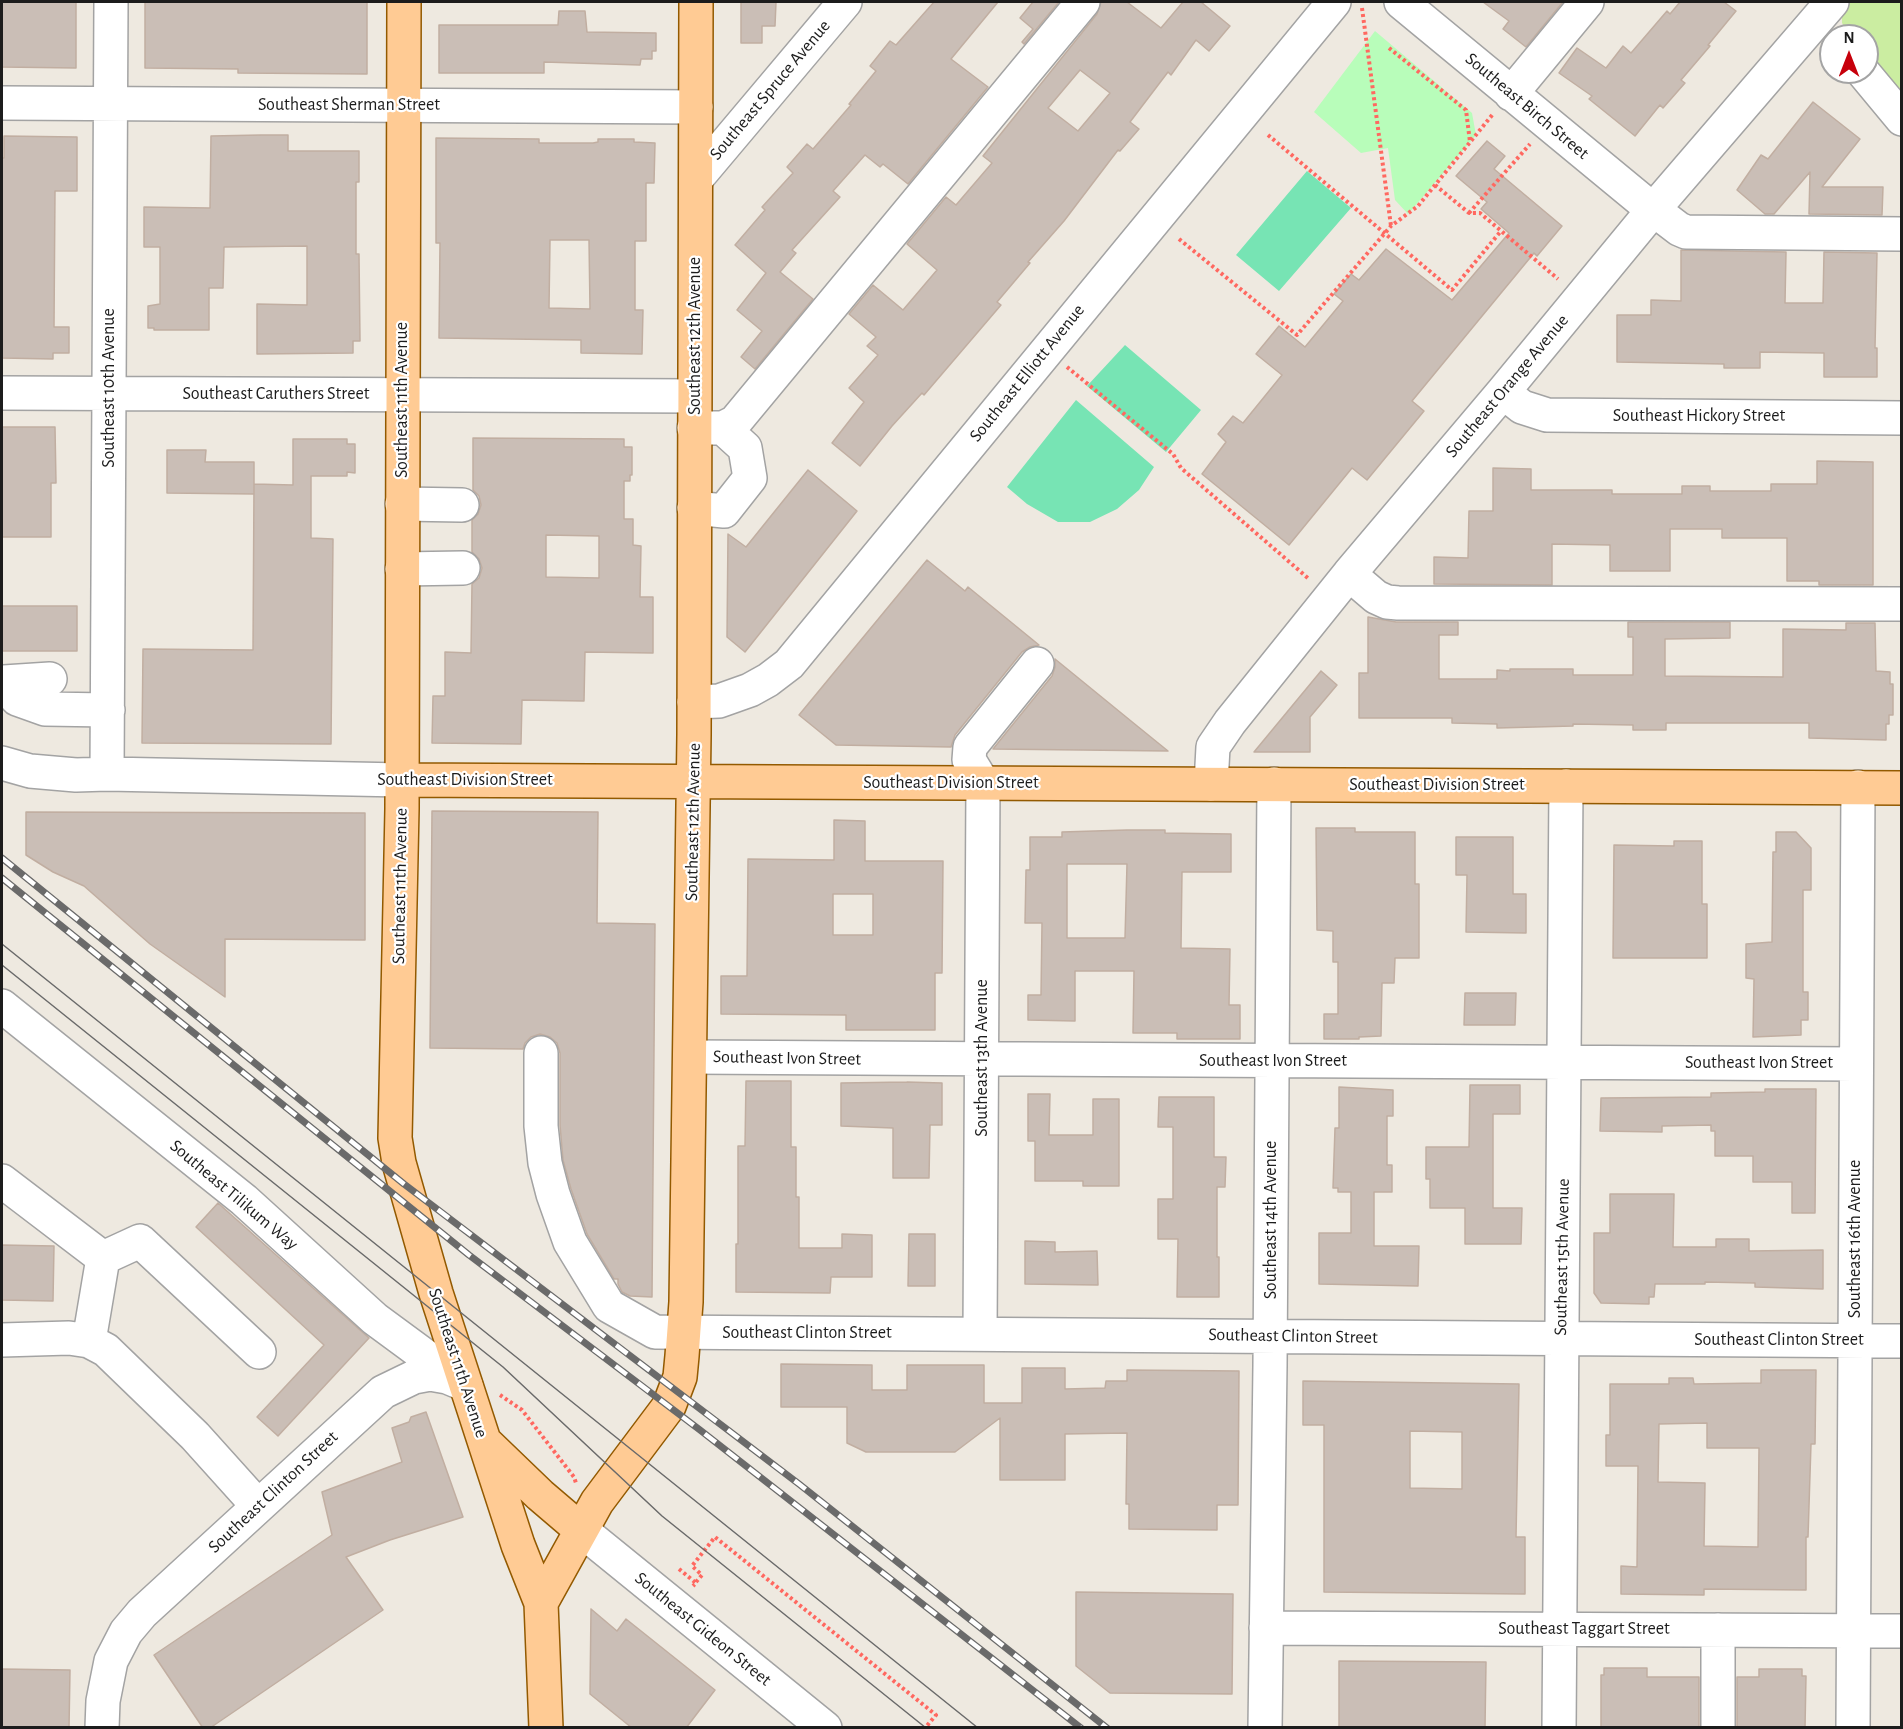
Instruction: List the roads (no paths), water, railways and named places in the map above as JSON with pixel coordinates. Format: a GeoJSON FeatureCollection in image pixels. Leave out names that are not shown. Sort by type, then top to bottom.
{"type":"FeatureCollection","features":[{"type":"Feature","properties":{"kind":"main road","name":"Southeast 11th Avenue"},"geometry":{"type":"LineString","coordinates":[[404,2],[402,780],[395,1138],[399,1163],[436,1293],[518,1545],[542,1603]]}},
{"type":"Feature","properties":{"kind":"main road","name":"Southeast 12th Avenue"},"geometry":{"type":"LineString","coordinates":[[542,1603],[597,1502],[669,1406],[680,1377],[686,1302],[690,1057],[694,508],[704,417],[696,179],[696,2]]}},
{"type":"Feature","properties":{"kind":"main road","name":"Southeast Division Street"},"geometry":{"type":"LineString","coordinates":[[402,780],[1902,788]]}},
{"type":"Feature","properties":{"kind":"main road"},"geometry":{"type":"LineString","coordinates":[[484,1442],[581,1530]]}},
{"type":"Feature","properties":{"kind":"main road"},"geometry":{"type":"LineString","coordinates":[[542,1603],[546,1728]]}},
{"type":"Feature","properties":{"kind":"street","name":"Southeast 10th Avenue"},"geometry":{"type":"LineString","coordinates":[[107,774],[111,2]]}},
{"type":"Feature","properties":{"kind":"street","name":"Southeast Spruce Avenue"},"geometry":{"type":"LineString","coordinates":[[696,179],[845,2]]}},
{"type":"Feature","properties":{"kind":"street"},"geometry":{"type":"LineString","coordinates":[[704,417],[735,422],[1083,2]]}},
{"type":"Feature","properties":{"kind":"street","name":"Southeast Elliott Avenue"},"geometry":{"type":"LineString","coordinates":[[694,702],[719,701],[750,690],[789,664],[1334,2]]}},
{"type":"Feature","properties":{"kind":"street","name":"Southeast Birch Street"},"geometry":{"type":"LineString","coordinates":[[1401,2],[1504,102],[1679,229],[1686,232],[1902,234]]}},
{"type":"Feature","properties":{"kind":"street"},"geometry":{"type":"LineString","coordinates":[[1504,102],[1587,2]]}},
{"type":"Feature","properties":{"kind":"street","name":"Southeast Orange Avenue"},"geometry":{"type":"LineString","coordinates":[[1211,784],[1211,755],[1219,737],[1349,574],[1653,210],[1828,18]]}},
{"type":"Feature","properties":{"kind":"street"},"geometry":{"type":"LineString","coordinates":[[1873,84],[1902,119]]}},
{"type":"Feature","properties":{"kind":"street","name":"Southeast Sherman Street"},"geometry":{"type":"LineString","coordinates":[[2,104],[696,107]]}},
{"type":"Feature","properties":{"kind":"street","name":"Southeast Hickory Street"},"geometry":{"type":"LineString","coordinates":[[1503,392],[1522,407],[1547,415],[1902,418]]}},
{"type":"Feature","properties":{"kind":"street","name":"Southeast Caruthers Street"},"geometry":{"type":"LineString","coordinates":[[2,393],[402,394],[704,417]]}},
{"type":"Feature","properties":{"kind":"street"},"geometry":{"type":"LineString","coordinates":[[694,508],[724,511],[750,478],[745,448],[704,417]]}},
{"type":"Feature","properties":{"kind":"street"},"geometry":{"type":"LineString","coordinates":[[402,504],[462,505]]}},
{"type":"Feature","properties":{"kind":"street"},"geometry":{"type":"LineString","coordinates":[[402,569],[463,568]]}},
{"type":"Feature","properties":{"kind":"street"},"geometry":{"type":"LineString","coordinates":[[1349,574],[1376,597],[1387,602],[1398,603],[1902,604]]}},
{"type":"Feature","properties":{"kind":"street"},"geometry":{"type":"LineString","coordinates":[[983,783],[969,760],[970,747],[1036,664]]}},
{"type":"Feature","properties":{"kind":"street"},"geometry":{"type":"LineString","coordinates":[[50,679],[4,682],[17,699],[45,709],[108,711]]}},
{"type":"Feature","properties":{"kind":"street","name":"Southeast Division Street"},"geometry":{"type":"LineString","coordinates":[[2,763],[52,774],[402,780]]}},
{"type":"Feature","properties":{"kind":"street","name":"Southeast 13th Avenue"},"geometry":{"type":"LineString","coordinates":[[980,1334],[983,783]]}},
{"type":"Feature","properties":{"kind":"street","name":"Southeast 14th Avenue"},"geometry":{"type":"LineString","coordinates":[[1265,1728],[1271,1335],[1274,784]]}},
{"type":"Feature","properties":{"kind":"street","name":"Southeast 15th Avenue"},"geometry":{"type":"LineString","coordinates":[[1559,1728],[1566,786]]}},
{"type":"Feature","properties":{"kind":"street","name":"Southeast 16th Avenue"},"geometry":{"type":"LineString","coordinates":[[1853,1728],[1858,787]]}},
{"type":"Feature","properties":{"kind":"street","name":"Southeast Tilikum Way"},"geometry":{"type":"LineString","coordinates":[[2,1006],[244,1200],[375,1319],[466,1386]]}},
{"type":"Feature","properties":{"kind":"street","name":"Southeast Clinton Street"},"geometry":{"type":"LineString","coordinates":[[541,1053],[541,1126],[546,1163],[553,1194],[570,1242],[609,1306],[655,1332],[1902,1341]]}},
{"type":"Feature","properties":{"kind":"street","name":"Southeast Ivon Street"},"geometry":{"type":"LineString","coordinates":[[690,1057],[1855,1064]]}},
{"type":"Feature","properties":{"kind":"street"},"geometry":{"type":"LineString","coordinates":[[2,1181],[103,1258]]}},
{"type":"Feature","properties":{"kind":"street"},"geometry":{"type":"LineString","coordinates":[[103,1258],[140,1241],[259,1352]]}},
{"type":"Feature","properties":{"kind":"street"},"geometry":{"type":"LineString","coordinates":[[89,1341],[103,1258]]}},
{"type":"Feature","properties":{"kind":"street"},"geometry":{"type":"LineString","coordinates":[[2,1340],[69,1338],[89,1341],[106,1350],[195,1436],[258,1506]]}},
{"type":"Feature","properties":{"kind":"street","name":"Southeast Clinton Street"},"geometry":{"type":"LineString","coordinates":[[102,1728],[103,1701],[111,1661],[126,1632],[142,1613],[372,1401],[394,1385],[414,1377],[430,1374],[447,1377],[466,1386]]}},
{"type":"Feature","properties":{"kind":"street","name":"Southeast Gideon Street"},"geometry":{"type":"LineString","coordinates":[[581,1530],[825,1728]]}},
{"type":"Feature","properties":{"kind":"street","name":"Southeast Taggart Street"},"geometry":{"type":"LineString","coordinates":[[1266,1628],[1902,1631]]}},
{"type":"Feature","properties":{"kind":"street"},"geometry":{"type":"LineString","coordinates":[[1718,1630],[1718,1728]]}},
{"type":"Feature","properties":{"kind":"tram line"},"geometry":{"type":"LineString","coordinates":[[2,944],[978,1728]]}},
{"type":"Feature","properties":{"kind":"tram line"},"geometry":{"type":"LineString","coordinates":[[2,965],[503,1367],[662,1516],[926,1728]]}},
{"type":"Feature","properties":{"kind":"railway"},"geometry":{"type":"LineString","coordinates":[[2,858],[404,1184],[799,1484],[1107,1728]]}},
{"type":"Feature","properties":{"kind":"railway"},"geometry":{"type":"LineString","coordinates":[[2,878],[469,1255],[700,1430],[1081,1728]]}}]}
